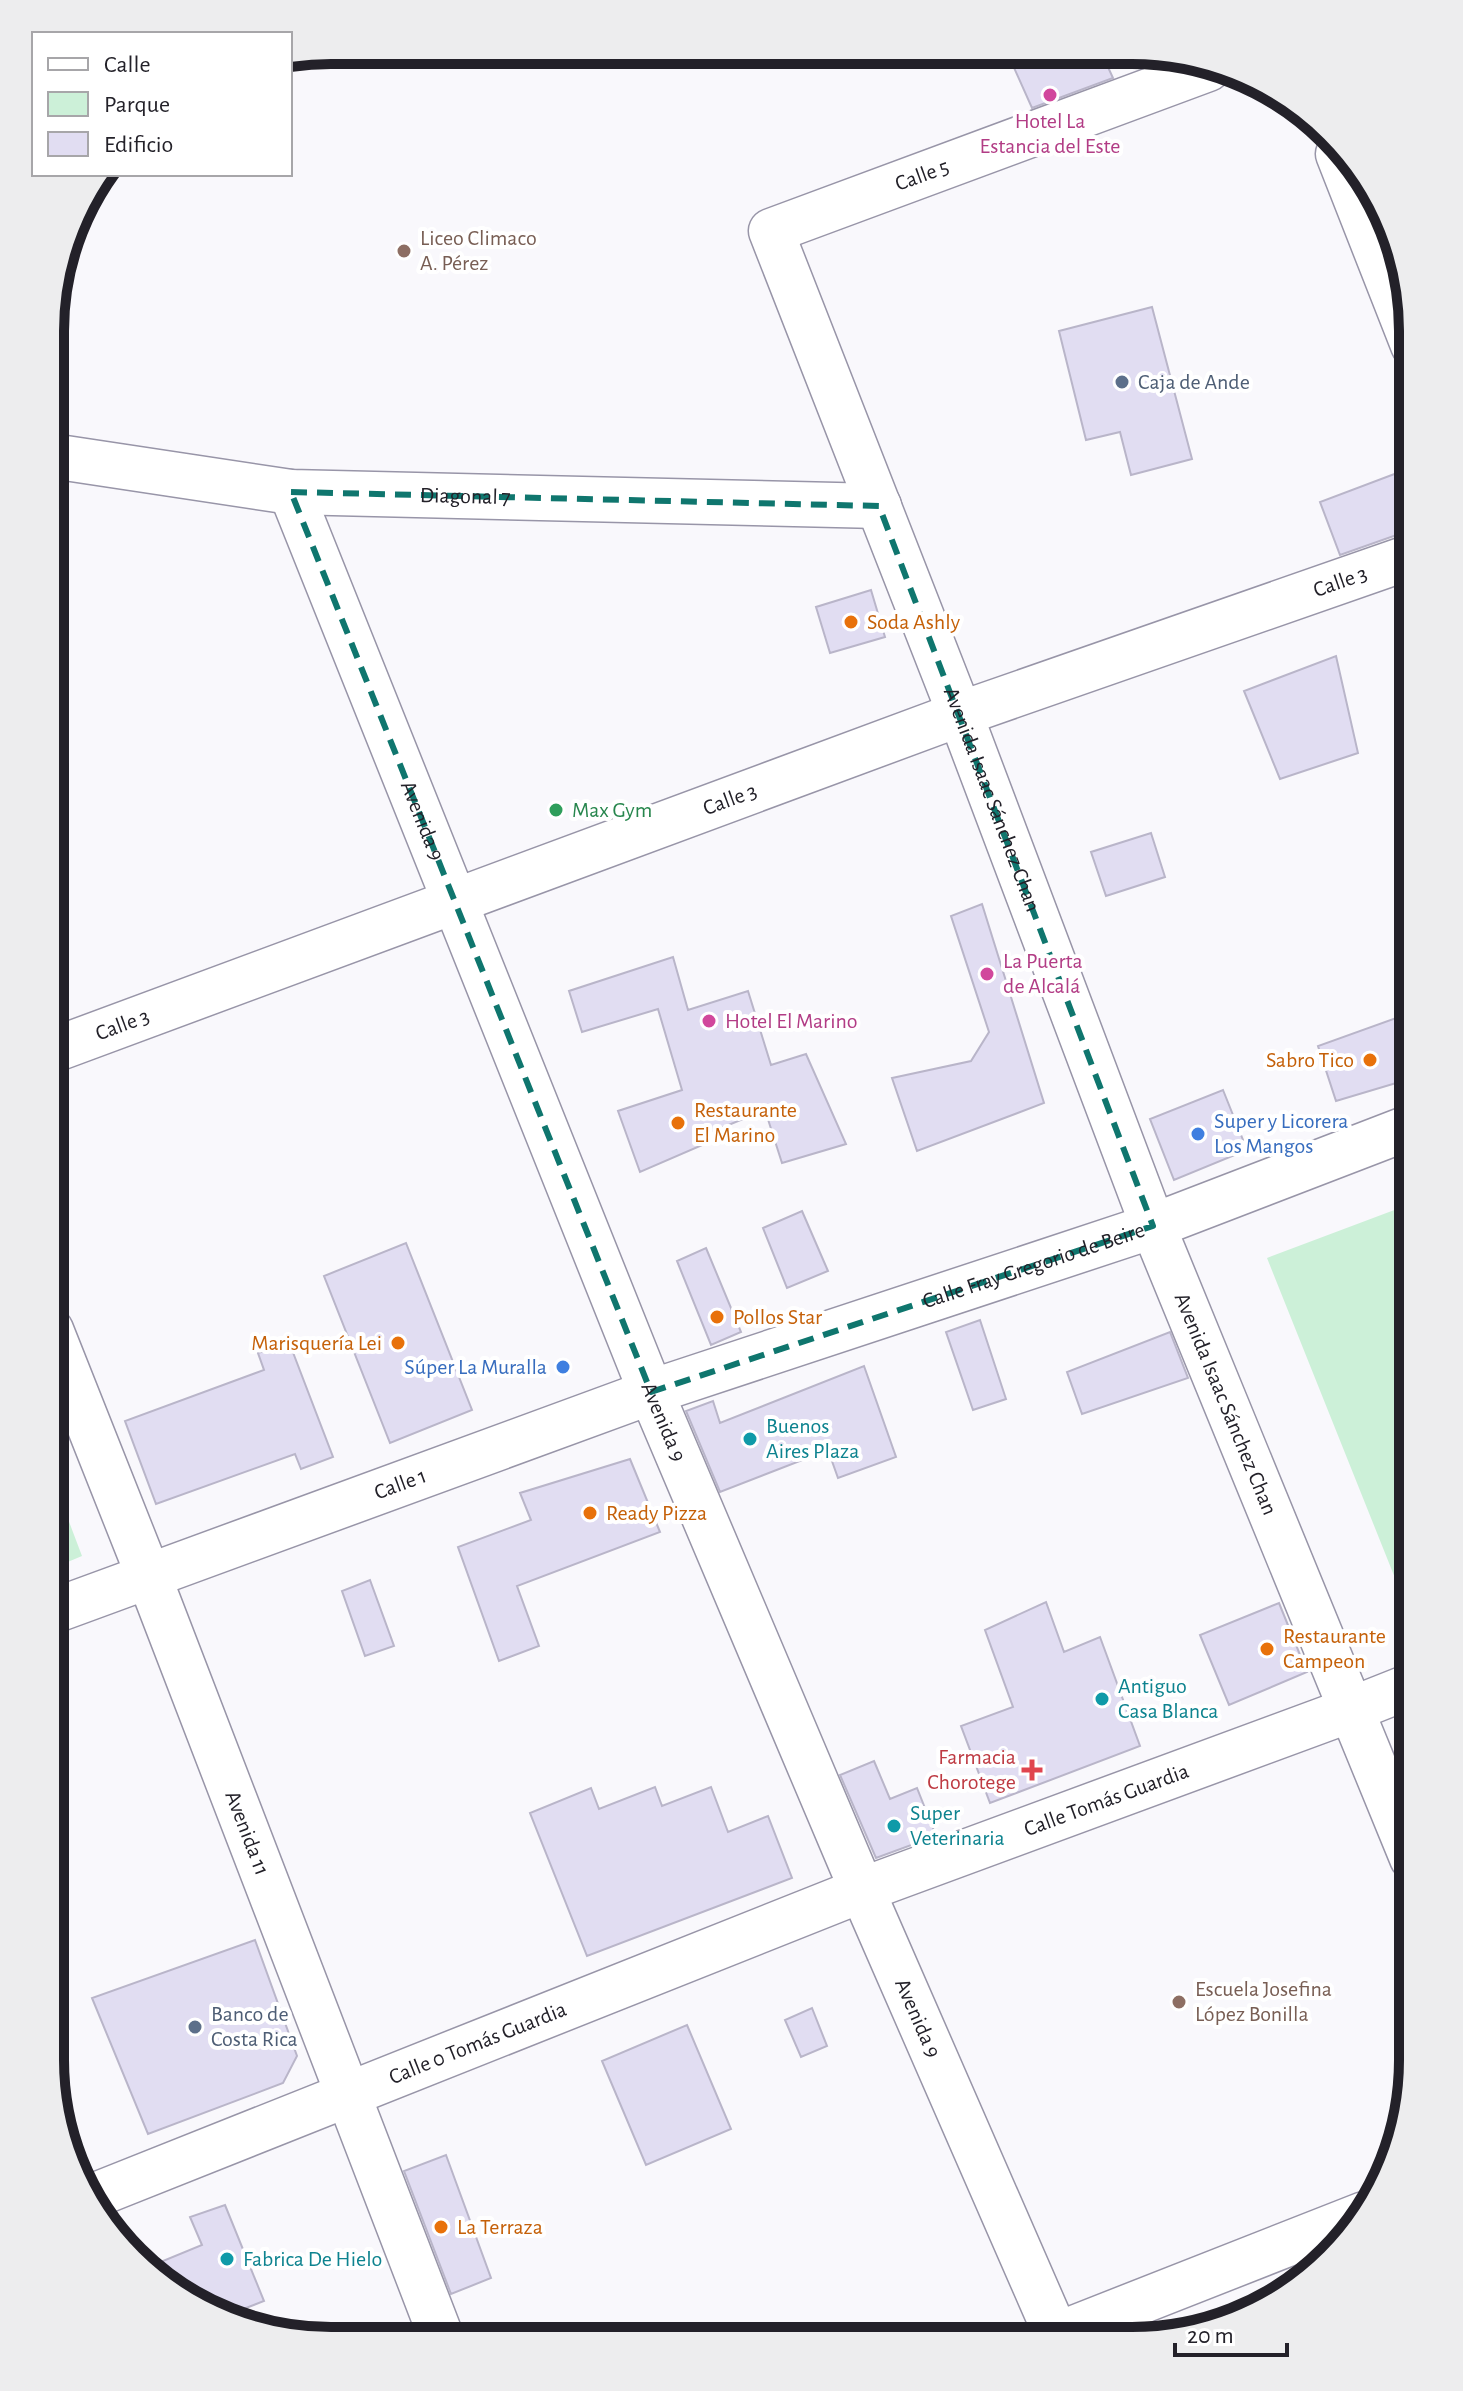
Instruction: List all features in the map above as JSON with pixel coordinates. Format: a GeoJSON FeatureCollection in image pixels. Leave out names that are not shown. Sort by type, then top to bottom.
{"type":"FeatureCollection","features":[{"type":"Feature","properties":{"kind":"street","name":"Calle 5"},"geometry":{"type":"LineString","coordinates":[[771,231],[1199,72]]}},
{"type":"Feature","properties":{"kind":"street"},"geometry":{"type":"LineString","coordinates":[[1343,167],[1397,304]]}},
{"type":"Feature","properties":{"kind":"street","name":"Avenida Isaac Sánchez Chan"},"geometry":{"type":"LineString","coordinates":[[771,231],[960,714],[1153,1226],[1398,1825]]}},
{"type":"Feature","properties":{"kind":"street","name":"Diagonal 7"},"geometry":{"type":"LineString","coordinates":[[64,458],[291,492],[879,506]]}},
{"type":"Feature","properties":{"kind":"street","name":"Avenida 9"},"geometry":{"type":"LineString","coordinates":[[291,492],[651,1392],[1047,2327]]}},
{"type":"Feature","properties":{"kind":"street","name":"Calle 3"},"geometry":{"type":"LineString","coordinates":[[64,1046],[960,714],[1399,561]]}},
{"type":"Feature","properties":{"kind":"street","name":"Calle Fray Gregorio de Beire"},"geometry":{"type":"LineString","coordinates":[[651,1392],[1153,1226],[1399,1132]]}},
{"type":"Feature","properties":{"kind":"street","name":"Avenida 11"},"geometry":{"type":"LineString","coordinates":[[64,1363],[437,2327]]}},
{"type":"Feature","properties":{"kind":"street","name":"Calle 1"},"geometry":{"type":"LineString","coordinates":[[64,1607],[651,1392]]}},
{"type":"Feature","properties":{"kind":"street"},"geometry":{"type":"LineString","coordinates":[[1350,1710],[1398,1691]]}},
{"type":"Feature","properties":{"kind":"street","name":"Calle Tomás Guardia"},"geometry":{"type":"LineString","coordinates":[[862,1890],[1350,1710]]}},
{"type":"Feature","properties":{"kind":"street","name":"Calle 0 Tomás Guardia"},"geometry":{"type":"LineString","coordinates":[[100,2193],[862,1890]]}},
{"type":"Feature","properties":{"kind":"street"},"geometry":{"type":"LineString","coordinates":[[1082,2327],[1343,2222]]}},
{"type":"Feature","properties":{"kind":"highlighted area"},"geometry":{"type":"Polygon","coordinates":[[[291,492],[879,506],[1153,1226],[651,1392],[291,492]]]}},
{"type":"Feature","properties":{"kind":"green space"},"geometry":{"type":"Polygon","coordinates":[[[1398,1208],[1398,1586],[1267,1258],[1398,1208]]]}},
{"type":"Feature","properties":{"kind":"green space"},"geometry":{"type":"Polygon","coordinates":[[[64,1508],[82,1556],[64,1564],[64,1508]]]}},
{"type":"Feature","properties":{"kind":"building","name":"Hotel La Estancia del Este"},"geometry":{"type":"Polygon","coordinates":[[[1012,64],[1107,64],[1113,78],[1032,108],[1012,64]]]}},
{"type":"Feature","properties":{"kind":"building","name":"Caja de Ande"},"geometry":{"type":"Polygon","coordinates":[[[1152,307],[1192,459],[1131,475],[1120,432],[1086,440],[1059,331],[1152,307]]]}},
{"type":"Feature","properties":{"kind":"building"},"geometry":{"type":"Polygon","coordinates":[[[1399,472],[1399,534],[1340,555],[1320,502],[1399,472]]]}},
{"type":"Feature","properties":{"kind":"building","name":"Soda Ashly"},"geometry":{"type":"Polygon","coordinates":[[[871,590],[885,637],[830,653],[816,607],[871,590]]]}},
{"type":"Feature","properties":{"kind":"building"},"geometry":{"type":"Polygon","coordinates":[[[1336,656],[1358,753],[1280,779],[1244,691],[1336,656]]]}},
{"type":"Feature","properties":{"kind":"building"},"geometry":{"type":"Polygon","coordinates":[[[1151,833],[1165,877],[1106,896],[1091,852],[1151,833]]]}},
{"type":"Feature","properties":{"kind":"building","name":"La Puerta de Alcalá"},"geometry":{"type":"Polygon","coordinates":[[[982,904],[1044,1103],[917,1151],[892,1078],[971,1061],[989,1032],[951,916],[982,904]]]}},
{"type":"Feature","properties":{"kind":"building"},"geometry":{"type":"Polygon","coordinates":[[[673,957],[688,1010],[748,991],[771,1065],[806,1054],[846,1144],[782,1163],[765,1110],[704,1135],[707,1143],[640,1172],[618,1111],[682,1090],[658,1009],[582,1032],[569,991],[673,957]]]}},
{"type":"Feature","properties":{"kind":"building"},"geometry":{"type":"Polygon","coordinates":[[[1399,1017],[1399,1082],[1336,1101],[1318,1046],[1399,1017]]]}},
{"type":"Feature","properties":{"kind":"building","name":"Super y Licorera Los Mangos"},"geometry":{"type":"Polygon","coordinates":[[[1223,1090],[1247,1150],[1174,1180],[1150,1119],[1223,1090]]]}},
{"type":"Feature","properties":{"kind":"building"},"geometry":{"type":"Polygon","coordinates":[[[802,1211],[828,1271],[787,1288],[763,1228],[802,1211]]]}},
{"type":"Feature","properties":{"kind":"building","name":"Marisquería Lei"},"geometry":{"type":"Polygon","coordinates":[[[406,1243],[472,1410],[390,1443],[324,1276],[406,1243]]]}},
{"type":"Feature","properties":{"kind":"building"},"geometry":{"type":"Polygon","coordinates":[[[706,1248],[741,1332],[711,1345],[677,1261],[706,1248]]]}},
{"type":"Feature","properties":{"kind":"building"},"geometry":{"type":"Polygon","coordinates":[[[980,1320],[1006,1399],[973,1410],[946,1332],[980,1320]]]}},
{"type":"Feature","properties":{"kind":"building"},"geometry":{"type":"Polygon","coordinates":[[[1170,1332],[1188,1378],[1082,1414],[1067,1372],[1170,1332]]]}},
{"type":"Feature","properties":{"kind":"building"},"geometry":{"type":"Polygon","coordinates":[[[289,1342],[333,1457],[301,1469],[295,1454],[156,1504],[125,1421],[264,1370],[258,1353],[289,1342]]]}},
{"type":"Feature","properties":{"kind":"building"},"geometry":{"type":"Polygon","coordinates":[[[864,1366],[896,1457],[838,1478],[828,1450],[720,1492],[686,1411],[713,1401],[720,1423],[864,1366]]]}},
{"type":"Feature","properties":{"kind":"building"},"geometry":{"type":"Polygon","coordinates":[[[630,1459],[660,1532],[517,1586],[539,1646],[499,1661],[458,1547],[531,1520],[520,1493],[630,1459]]]}},
{"type":"Feature","properties":{"kind":"building"},"geometry":{"type":"Polygon","coordinates":[[[370,1580],[394,1646],[365,1656],[342,1591],[370,1580]]]}},
{"type":"Feature","properties":{"kind":"building"},"geometry":{"type":"Polygon","coordinates":[[[1046,1602],[1064,1652],[1100,1637],[1140,1746],[990,1803],[961,1726],[1013,1707],[985,1630],[1046,1602]]]}},
{"type":"Feature","properties":{"kind":"building","name":"Restaurante Campeon"},"geometry":{"type":"Polygon","coordinates":[[[1279,1603],[1307,1672],[1229,1705],[1200,1635],[1279,1603]]]}},
{"type":"Feature","properties":{"kind":"building","name":"Super Veterinaria"},"geometry":{"type":"Polygon","coordinates":[[[874,1761],[890,1799],[917,1788],[936,1836],[876,1858],[840,1775],[874,1761]]]}},
{"type":"Feature","properties":{"kind":"building"},"geometry":{"type":"Polygon","coordinates":[[[655,1787],[662,1806],[711,1787],[728,1832],[768,1816],[792,1878],[587,1956],[530,1813],[591,1788],[599,1809],[655,1787]]]}},
{"type":"Feature","properties":{"kind":"building","name":"Banco de Costa Rica"},"geometry":{"type":"Polygon","coordinates":[[[255,1940],[297,2056],[283,2083],[148,2134],[92,1998],[255,1940]]]}},
{"type":"Feature","properties":{"kind":"building"},"geometry":{"type":"Polygon","coordinates":[[[812,2008],[827,2046],[801,2057],[785,2020],[812,2008]]]}},
{"type":"Feature","properties":{"kind":"building"},"geometry":{"type":"Polygon","coordinates":[[[687,2025],[731,2129],[646,2165],[602,2061],[687,2025]]]}},
{"type":"Feature","properties":{"kind":"building","name":"La Terraza"},"geometry":{"type":"Polygon","coordinates":[[[446,2155],[491,2278],[451,2294],[404,2171],[446,2155]]]}},
{"type":"Feature","properties":{"kind":"building","name":"Fabrica De Hielo"},"geometry":{"type":"Polygon","coordinates":[[[225,2205],[264,2301],[239,2310],[229,2307],[197,2291],[158,2263],[202,2245],[190,2217],[225,2205]]]}},
{"type":"Feature","properties":{"kind":"place","name":"Hotel La Estancia del Este"},"geometry":{"type":"Point","coordinates":[1050,95]}},
{"type":"Feature","properties":{"kind":"place","name":"Liceo Climaco A. Pérez"},"geometry":{"type":"Point","coordinates":[404,251]}},
{"type":"Feature","properties":{"kind":"place","name":"Caja de Ande"},"geometry":{"type":"Point","coordinates":[1122,382]}},
{"type":"Feature","properties":{"kind":"place","name":"Soda Ashly"},"geometry":{"type":"Point","coordinates":[851,622]}},
{"type":"Feature","properties":{"kind":"place","name":"Max Gym"},"geometry":{"type":"Point","coordinates":[556,810]}},
{"type":"Feature","properties":{"kind":"place","name":"La Puerta de Alcalá"},"geometry":{"type":"Point","coordinates":[987,974]}},
{"type":"Feature","properties":{"kind":"place","name":"Hotel El Marino"},"geometry":{"type":"Point","coordinates":[709,1021]}},
{"type":"Feature","properties":{"kind":"place","name":"Sabro Tico"},"geometry":{"type":"Point","coordinates":[1370,1060]}},
{"type":"Feature","properties":{"kind":"place","name":"Restaurante El Marino"},"geometry":{"type":"Point","coordinates":[678,1123]}},
{"type":"Feature","properties":{"kind":"place","name":"Super y Licorera Los Mangos"},"geometry":{"type":"Point","coordinates":[1198,1134]}},
{"type":"Feature","properties":{"kind":"place","name":"Pollos Star"},"geometry":{"type":"Point","coordinates":[717,1317]}},
{"type":"Feature","properties":{"kind":"place","name":"Marisquería Lei"},"geometry":{"type":"Point","coordinates":[398,1343]}},
{"type":"Feature","properties":{"kind":"place","name":"Súper La Muralla"},"geometry":{"type":"Point","coordinates":[563,1367]}},
{"type":"Feature","properties":{"kind":"place","name":"Buenos Aires Plaza"},"geometry":{"type":"Point","coordinates":[750,1439]}},
{"type":"Feature","properties":{"kind":"place","name":"Ready Pizza"},"geometry":{"type":"Point","coordinates":[590,1513]}},
{"type":"Feature","properties":{"kind":"place","name":"Restaurante Campeon"},"geometry":{"type":"Point","coordinates":[1267,1649]}},
{"type":"Feature","properties":{"kind":"place","name":"Antiguo Casa Blanca"},"geometry":{"type":"Point","coordinates":[1102,1699]}},
{"type":"Feature","properties":{"kind":"place","name":"Farmacia Chorotege"},"geometry":{"type":"Point","coordinates":[1032,1770]}},
{"type":"Feature","properties":{"kind":"place","name":"Super Veterinaria"},"geometry":{"type":"Point","coordinates":[894,1826]}},
{"type":"Feature","properties":{"kind":"place","name":"Escuela Josefina López Bonilla"},"geometry":{"type":"Point","coordinates":[1179,2002]}},
{"type":"Feature","properties":{"kind":"place","name":"Banco de Costa Rica"},"geometry":{"type":"Point","coordinates":[195,2027]}},
{"type":"Feature","properties":{"kind":"place","name":"La Terraza"},"geometry":{"type":"Point","coordinates":[441,2227]}},
{"type":"Feature","properties":{"kind":"place","name":"Fabrica De Hielo"},"geometry":{"type":"Point","coordinates":[227,2259]}}]}
